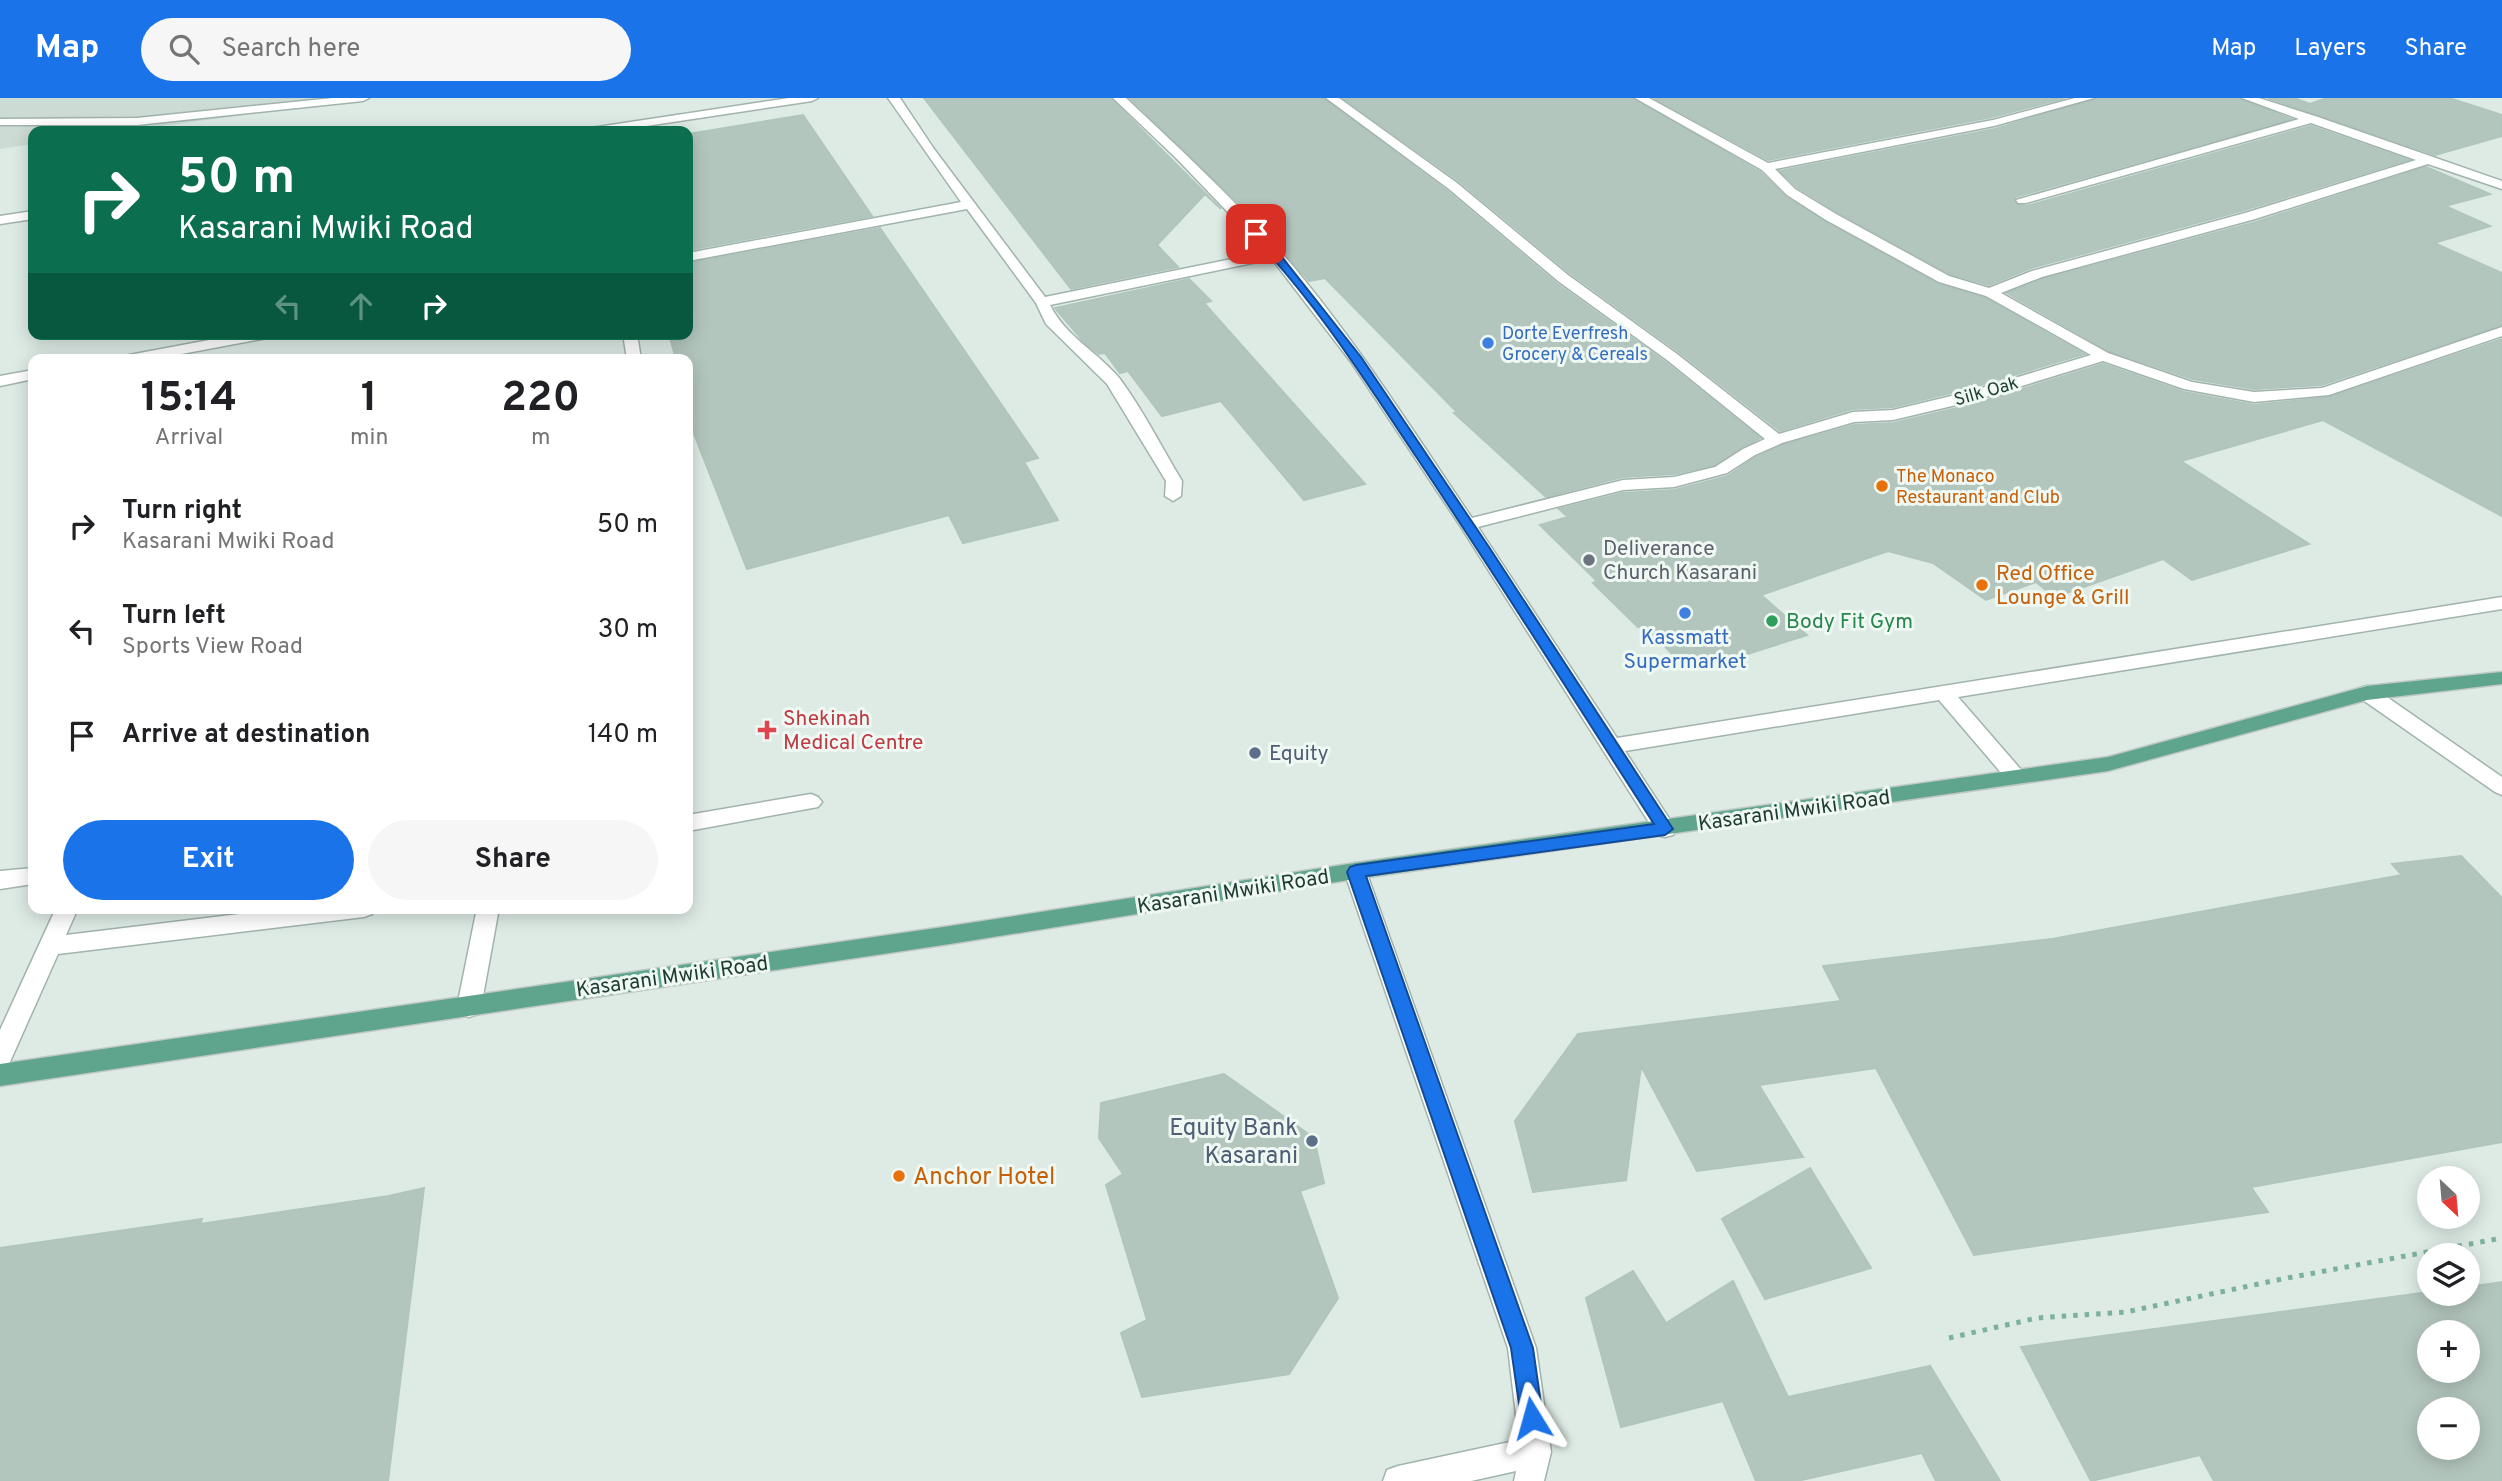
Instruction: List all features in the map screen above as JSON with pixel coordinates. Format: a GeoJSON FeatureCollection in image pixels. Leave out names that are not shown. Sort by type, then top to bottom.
{"type":"FeatureCollection","features":[{"type":"Feature","properties":{"kind":"main road","name":"Kasarani Mwiki Road"},"geometry":{"type":"LineString","coordinates":[[0,1075],[469,1007],[1356,872],[2108,764],[2367,693],[2502,678]]}},
{"type":"Feature","properties":{"kind":"street"},"geometry":{"type":"LineString","coordinates":[[0,122],[44,125],[138,123],[363,98]]}},
{"type":"Feature","properties":{"kind":"street"},"geometry":{"type":"LineString","coordinates":[[624,126],[812,98]]}},
{"type":"Feature","properties":{"kind":"street"},"geometry":{"type":"LineString","coordinates":[[894,98],[968,205],[996,238],[1030,289],[1042,302],[1051,321],[1113,381],[1174,481],[1174,496]]}},
{"type":"Feature","properties":{"kind":"street"},"geometry":{"type":"LineString","coordinates":[[1119,98],[1180,155],[1275,254],[1357,360],[1468,524],[1665,829]]}},
{"type":"Feature","properties":{"kind":"street"},"geometry":{"type":"LineString","coordinates":[[1332,98],[1453,186],[1563,278],[1672,357],[1776,440]]}},
{"type":"Feature","properties":{"kind":"street"},"geometry":{"type":"LineString","coordinates":[[1641,98],[1766,167],[1791,192],[1944,279],[1991,293],[2103,356],[2189,386],[2253,397],[2324,392],[2502,331]]}},
{"type":"Feature","properties":{"kind":"street"},"geometry":{"type":"LineString","coordinates":[[1766,167],[1994,123],[2088,98]]}},
{"type":"Feature","properties":{"kind":"street"},"geometry":{"type":"LineString","coordinates":[[2248,98],[2502,185]]}},
{"type":"Feature","properties":{"kind":"street"},"geometry":{"type":"LineString","coordinates":[[2022,200],[2314,119]]}},
{"type":"Feature","properties":{"kind":"street"},"geometry":{"type":"LineString","coordinates":[[1991,293],[2037,274],[2250,216],[2428,160]]}},
{"type":"Feature","properties":{"kind":"street"},"geometry":{"type":"LineString","coordinates":[[693,256],[968,205]]}},
{"type":"Feature","properties":{"kind":"street"},"geometry":{"type":"LineString","coordinates":[[0,220],[28,216]]}},
{"type":"Feature","properties":{"kind":"street"},"geometry":{"type":"LineString","coordinates":[[1042,302],[1275,254]]}},
{"type":"Feature","properties":{"kind":"street"},"geometry":{"type":"LineString","coordinates":[[184,354],[217,351],[249,340]]}},
{"type":"Feature","properties":{"kind":"street","name":"Silk Oak"},"geometry":{"type":"LineString","coordinates":[[1468,524],[1623,485],[1674,482],[1721,470],[1749,452],[1776,440],[1853,416],[1893,415],[1973,396],[2103,356]]}},
{"type":"Feature","properties":{"kind":"street"},"geometry":{"type":"LineString","coordinates":[[0,381],[28,376]]}},
{"type":"Feature","properties":{"kind":"street"},"geometry":{"type":"LineString","coordinates":[[1613,746],[2502,603]]}},
{"type":"Feature","properties":{"kind":"street"},"geometry":{"type":"LineString","coordinates":[[1944,693],[2016,777]]}},
{"type":"Feature","properties":{"kind":"street"},"geometry":{"type":"LineString","coordinates":[[2367,693],[2502,787]]}},
{"type":"Feature","properties":{"kind":"street"},"geometry":{"type":"LineString","coordinates":[[693,822],[811,802]]}},
{"type":"Feature","properties":{"kind":"street"},"geometry":{"type":"LineString","coordinates":[[1356,872],[1522,1348],[1532,1467],[1398,1481]]}},
{"type":"Feature","properties":{"kind":"street"},"geometry":{"type":"LineString","coordinates":[[0,880],[28,877]]}},
{"type":"Feature","properties":{"kind":"street"},"geometry":{"type":"LineString","coordinates":[[0,1057],[64,914]]}},
{"type":"Feature","properties":{"kind":"street"},"geometry":{"type":"LineString","coordinates":[[51,946],[315,914]]}},
{"type":"Feature","properties":{"kind":"street"},"geometry":{"type":"LineString","coordinates":[[469,1007],[487,914]]}},
{"type":"Feature","properties":{"kind":"path"},"geometry":{"type":"LineString","coordinates":[[1949,1338],[2037,1318],[2126,1312],[2282,1279],[2502,1238]]}},
{"type":"Feature","properties":{"kind":"shaded area"},"geometry":{"type":"Polygon","coordinates":[[[0,98],[366,98],[162,126],[28,126],[28,145],[0,149],[0,98]]]}},
{"type":"Feature","properties":{"kind":"building"},"geometry":{"type":"Polygon","coordinates":[[[924,98],[1110,98],[1221,209],[1205,194],[1157,245],[1178,267],[1071,289],[924,98]]]}},
{"type":"Feature","properties":{"kind":"building"},"geometry":{"type":"Polygon","coordinates":[[[1130,98],[1323,98],[1447,191],[1556,283],[1665,362],[1760,438],[1714,465],[1674,474],[1622,477],[1546,497],[1454,413],[1457,412],[1325,278],[1309,281],[1245,209],[1130,98]]]}},
{"type":"Feature","properties":{"kind":"building"},"geometry":{"type":"Polygon","coordinates":[[[1343,98],[1633,98],[1760,172],[1786,197],[1825,222],[1938,284],[1985,298],[2084,354],[1967,389],[1893,407],[1852,409],[1780,431],[1679,352],[1570,273],[1459,181],[1343,98]]]}},
{"type":"Feature","properties":{"kind":"building"},"geometry":{"type":"Polygon","coordinates":[[[1654,98],[2065,98],[1992,117],[1768,160],[1654,98]]]}},
{"type":"Feature","properties":{"kind":"building"},"geometry":{"type":"Polygon","coordinates":[[[2097,98],[2239,98],[2291,119],[2015,197],[2016,204],[2027,206],[2311,126],[2408,160],[2244,210],[2031,268],[1989,285],[1950,274],[1837,212],[1797,187],[1780,171],[1995,129],[2097,98]]]}},
{"type":"Feature","properties":{"kind":"building"},"geometry":{"type":"Polygon","coordinates":[[[2268,98],[2294,98],[2310,104],[2327,98],[2449,98],[2502,115],[2502,136],[2435,155],[2268,98]]]}},
{"type":"Feature","properties":{"kind":"building"},"geometry":{"type":"Polygon","coordinates":[[[803,115],[872,216],[693,249],[693,133],[803,115]]]}},
{"type":"Feature","properties":{"kind":"building"},"geometry":{"type":"Polygon","coordinates":[[[2426,167],[2490,194],[2445,206],[2490,226],[2434,243],[2502,273],[2502,325],[2321,385],[2254,389],[2193,379],[2109,351],[2007,293],[2043,279],[2256,222],[2426,167]]]}},
{"type":"Feature","properties":{"kind":"building"},"geometry":{"type":"Polygon","coordinates":[[[880,228],[1038,458],[1024,462],[1058,520],[963,543],[949,515],[747,569],[693,431],[693,354],[675,354],[671,340],[693,340],[693,262],[880,228]]]}},
{"type":"Feature","properties":{"kind":"building"},"geometry":{"type":"Polygon","coordinates":[[[1189,279],[1211,301],[1204,303],[1365,484],[1304,500],[1221,401],[1162,416],[1128,371],[1120,373],[1105,353],[1099,354],[1084,342],[1055,308],[1189,279]]]}},
{"type":"Feature","properties":{"kind":"building"},"geometry":{"type":"Polygon","coordinates":[[[2502,339],[2502,516],[2323,420],[2181,461],[2309,544],[2192,580],[2163,559],[2055,597],[2036,582],[1986,600],[1933,563],[1888,551],[1761,595],[1807,635],[1729,660],[1722,654],[1684,666],[1644,625],[1638,627],[1593,583],[1597,581],[1540,525],[1568,517],[1559,509],[1623,493],[1675,490],[1728,476],[1756,457],[1783,445],[1854,425],[1894,423],[1974,404],[2103,364],[2184,392],[2254,405],[2330,397],[2502,339]]]}},
{"type":"Feature","properties":{"kind":"building"},"geometry":{"type":"Polygon","coordinates":[[[2461,856],[2502,898],[2502,1142],[2251,1187],[2268,1212],[1974,1255],[1876,1068],[1759,1085],[1803,1157],[1697,1171],[1641,1066],[1626,1180],[1533,1192],[1515,1121],[1578,1034],[1841,1001],[1823,966],[2052,939],[2402,875],[2392,864],[2461,856]]]}},
{"type":"Feature","properties":{"kind":"building"},"geometry":{"type":"Polygon","coordinates":[[[1224,1074],[1314,1138],[1324,1183],[1300,1191],[1338,1298],[1289,1374],[1142,1397],[1121,1333],[1147,1320],[1106,1185],[1123,1174],[1099,1138],[1101,1103],[1224,1074]]]}},
{"type":"Feature","properties":{"kind":"building"},"geometry":{"type":"Polygon","coordinates":[[[1810,1168],[1871,1268],[1765,1299],[1722,1219],[1810,1168]]]}},
{"type":"Feature","properties":{"kind":"building"},"geometry":{"type":"Polygon","coordinates":[[[424,1188],[388,1481],[0,1481],[0,1248],[202,1219],[200,1224],[389,1196],[424,1188]]]}},
{"type":"Feature","properties":{"kind":"building"},"geometry":{"type":"Polygon","coordinates":[[[1633,1271],[1666,1323],[1733,1281],[1788,1397],[1930,1366],[2000,1481],[1936,1481],[1922,1453],[1797,1481],[1756,1481],[1723,1401],[1621,1427],[1586,1298],[1633,1271]]]}},
{"type":"Feature","properties":{"kind":"building"},"geometry":{"type":"Polygon","coordinates":[[[2502,1282],[2502,1481],[2214,1481],[2200,1455],[2091,1481],[2021,1347],[2417,1294],[2417,1306],[2480,1306],[2480,1285],[2502,1282]]]}},
{"type":"Feature","properties":{"kind":"place","name":"Dorte Everfresh Grocery & Cereals"},"geometry":{"type":"Point","coordinates":[1488,343]}},
{"type":"Feature","properties":{"kind":"place","name":"The Monaco Restaurant and Club"},"geometry":{"type":"Point","coordinates":[1882,486]}},
{"type":"Feature","properties":{"kind":"place","name":"Deliverance Church Kasarani"},"geometry":{"type":"Point","coordinates":[1589,560]}},
{"type":"Feature","properties":{"kind":"place","name":"Red Office Lounge & Grill"},"geometry":{"type":"Point","coordinates":[1982,585]}},
{"type":"Feature","properties":{"kind":"place","name":"Kassmatt Supermarket"},"geometry":{"type":"Point","coordinates":[1685,613]}},
{"type":"Feature","properties":{"kind":"place","name":"Body Fit Gym"},"geometry":{"type":"Point","coordinates":[1772,621]}},
{"type":"Feature","properties":{"kind":"place","name":"Shekinah Medical Centre"},"geometry":{"type":"Point","coordinates":[767,730]}},
{"type":"Feature","properties":{"kind":"place","name":"Equity"},"geometry":{"type":"Point","coordinates":[1255,753]}},
{"type":"Feature","properties":{"kind":"place","name":"Equity Bank Kasarani"},"geometry":{"type":"Point","coordinates":[1312,1141]}},
{"type":"Feature","properties":{"kind":"place","name":"Anchor Hotel"},"geometry":{"type":"Point","coordinates":[899,1176]}},
{"type":"Feature","properties":{"kind":"route"},"geometry":{"type":"LineString","coordinates":[[1256,234],[1275,254],[1357,360],[1483,547],[1665,829],[1356,872],[1522,1348],[1532,1418]]}}]}
